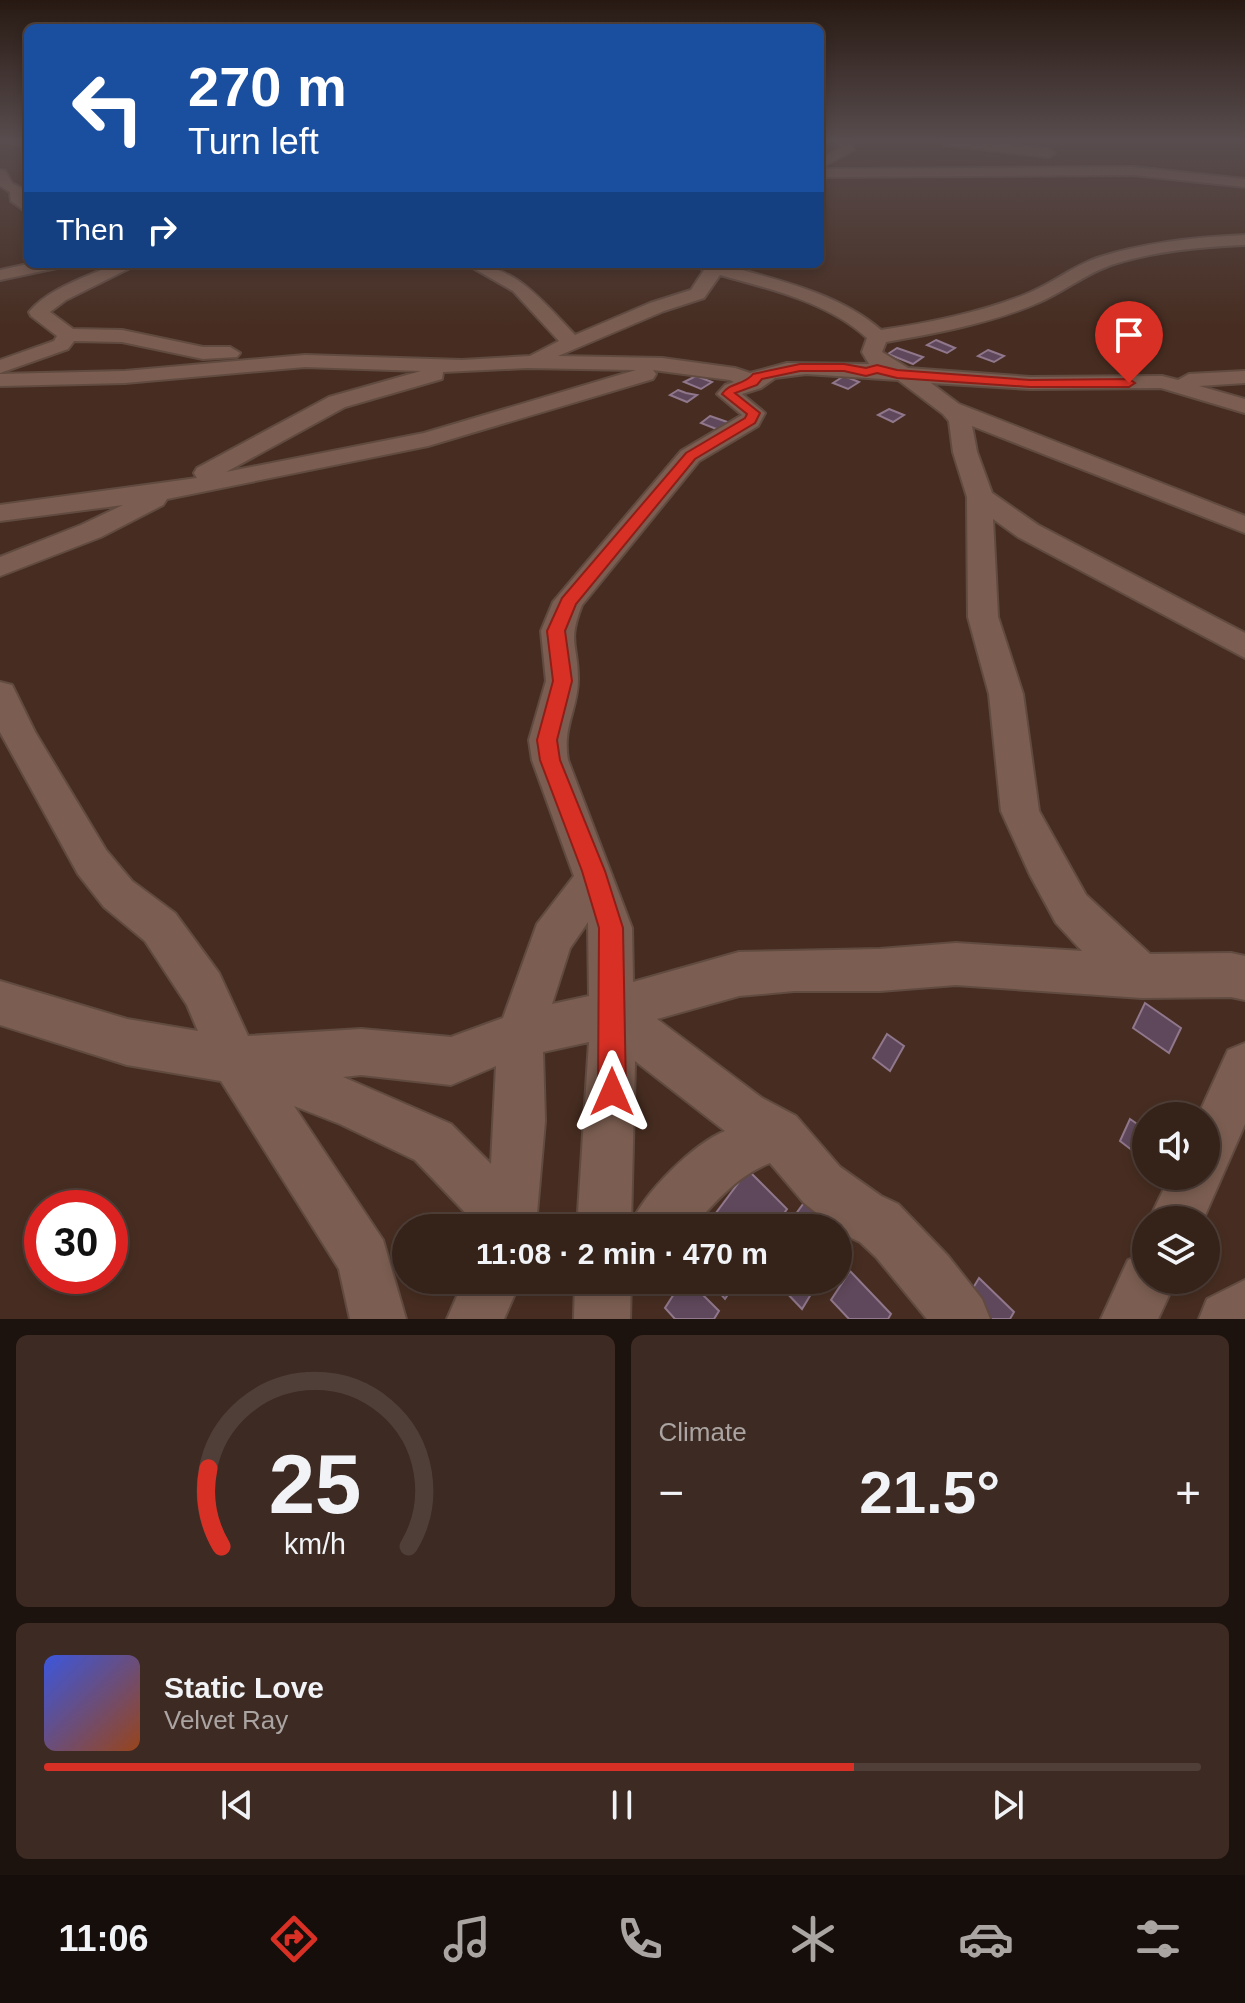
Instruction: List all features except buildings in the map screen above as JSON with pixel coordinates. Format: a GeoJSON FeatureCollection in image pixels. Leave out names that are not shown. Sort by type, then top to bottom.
{"type":"FeatureCollection","features":[{"type":"Feature","properties":{"kind":"street"},"geometry":{"type":"LineString","coordinates":[[720,268],[813,300],[860,324],[877,337],[953,323],[1016,304],[1090,267],[1140,252],[1245,240]]}},
{"type":"Feature","properties":{"kind":"street"},"geometry":{"type":"LineString","coordinates":[[0,275],[29,268]]}},
{"type":"Feature","properties":{"kind":"street"},"geometry":{"type":"LineString","coordinates":[[120,268],[60,296],[38,312],[68,335],[122,336],[203,353],[262,354],[305,361]]}},
{"type":"Feature","properties":{"kind":"street"},"geometry":{"type":"LineString","coordinates":[[483,268],[519,287],[572,343]]}},
{"type":"Feature","properties":{"kind":"street"},"geometry":{"type":"LineString","coordinates":[[527,362],[698,294],[713,268]]}},
{"type":"Feature","properties":{"kind":"street"},"geometry":{"type":"LineString","coordinates":[[0,367],[61,345],[68,335]]}},
{"type":"Feature","properties":{"kind":"street"},"geometry":{"type":"LineString","coordinates":[[877,337],[872,356],[897,374],[1030,383],[1162,382],[1245,377]]}},
{"type":"Feature","properties":{"kind":"street"},"geometry":{"type":"LineString","coordinates":[[0,380],[125,377],[305,361],[462,366],[527,362],[675,365],[735,374],[753,383]]}},
{"type":"Feature","properties":{"kind":"street"},"geometry":{"type":"LineString","coordinates":[[0,513],[174,490],[428,439],[675,365]]}},
{"type":"Feature","properties":{"kind":"street"},"geometry":{"type":"LineString","coordinates":[[0,567],[91,531],[337,402],[462,366]]}},
{"type":"Feature","properties":{"kind":"street"},"geometry":{"type":"LineString","coordinates":[[605,1214],[612,1092],[611,928],[550,760],[547,740],[562,681],[556,631],[568,602],[690,456],[750,421],[754,413],[728,394],[732,389],[753,383],[758,376],[800,368],[844,367],[866,372],[877,369],[916,382],[951,409],[960,421],[965,452],[980,497],[983,617],[1006,694],[1020,811],[1044,863],[1071,909],[1100,940],[1142,976]]}},
{"type":"Feature","properties":{"kind":"street"},"geometry":{"type":"LineString","coordinates":[[1162,382],[1245,406]]}},
{"type":"Feature","properties":{"kind":"street"},"geometry":{"type":"LineString","coordinates":[[951,409],[1245,525]]}},
{"type":"Feature","properties":{"kind":"street"},"geometry":{"type":"LineString","coordinates":[[980,497],[1028,531],[1245,647]]}},
{"type":"Feature","properties":{"kind":"street"},"geometry":{"type":"LineString","coordinates":[[0,694],[20,738],[92,862],[118,894],[160,927],[203,989],[235,1060],[364,1259],[378,1319]]}},
{"type":"Feature","properties":{"kind":"street"},"geometry":{"type":"LineString","coordinates":[[512,1214],[520,1121],[520,1034],[552,938],[595,879]]}},
{"type":"Feature","properties":{"kind":"street"},"geometry":{"type":"LineString","coordinates":[[235,1060],[361,1052],[451,1061],[520,1034],[612,1014],[640,1002],[739,974],[794,970],[880,970],[956,964],[1142,976],[1231,975],[1245,978]]}},
{"type":"Feature","properties":{"kind":"street"},"geometry":{"type":"LineString","coordinates":[[0,1003],[127,1042],[235,1060],[352,1104],[433,1142],[501,1214]]}},
{"type":"Feature","properties":{"kind":"street"},"geometry":{"type":"LineString","coordinates":[[612,1014],[745,1115],[778,1134],[822,1185],[862,1215],[879,1223],[895,1238],[929,1275],[962,1319]]}},
{"type":"Feature","properties":{"kind":"street"},"geometry":{"type":"LineString","coordinates":[[1220,1124],[1245,1067]]}},
{"type":"Feature","properties":{"kind":"street"},"geometry":{"type":"LineString","coordinates":[[669,1214],[702,1178],[732,1153],[778,1134]]}},
{"type":"Feature","properties":{"kind":"street"},"geometry":{"type":"LineString","coordinates":[[475,1319],[487,1294]]}},
{"type":"Feature","properties":{"kind":"street"},"geometry":{"type":"LineString","coordinates":[[602,1319],[603,1294]]}},
{"type":"Feature","properties":{"kind":"street"},"geometry":{"type":"LineString","coordinates":[[1129,1319],[1141,1294]]}},
{"type":"Feature","properties":{"kind":"street"},"geometry":{"type":"LineString","coordinates":[[1227,1319],[1245,1308]]}},
{"type":"Feature","properties":{"kind":"route"},"geometry":{"type":"LineString","coordinates":[[612,1092],[611,928],[593,871],[550,760],[547,740],[562,681],[556,631],[568,602],[690,456],[750,421],[754,413],[728,394],[732,389],[753,383],[758,376],[800,368],[844,367],[866,372],[877,369],[897,374],[1030,383],[1129,383]]}}]}
